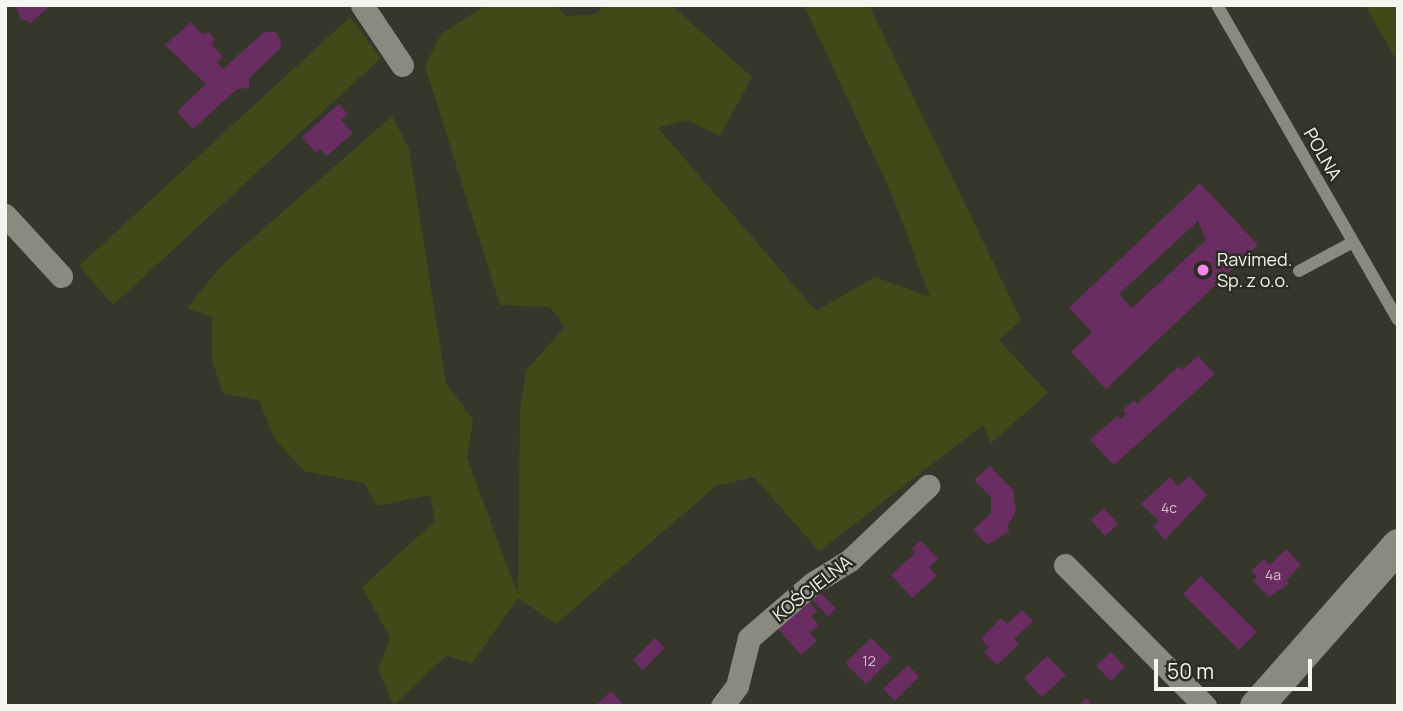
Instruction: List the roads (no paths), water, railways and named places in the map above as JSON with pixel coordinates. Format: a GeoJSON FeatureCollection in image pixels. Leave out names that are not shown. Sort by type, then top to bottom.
{"type":"FeatureCollection","features":[{"type":"Feature","properties":{"kind":"street"},"geometry":{"type":"LineString","coordinates":[[362,5],[402,65]]}},
{"type":"Feature","properties":{"kind":"street"},"geometry":{"type":"LineString","coordinates":[[5,215],[61,276]]}},
{"type":"Feature","properties":{"kind":"street","name":"KOŚCIELNA"},"geometry":{"type":"LineString","coordinates":[[722,706],[737,686],[750,638],[813,583],[850,560],[928,486]]}},
{"type":"Feature","properties":{"kind":"street"},"geometry":{"type":"LineString","coordinates":[[1256,706],[1398,545]]}},
{"type":"Feature","properties":{"kind":"street"},"geometry":{"type":"LineString","coordinates":[[1065,565],[1205,706]]}},
{"type":"Feature","properties":{"kind":"lane","name":"POLNA"},"geometry":{"type":"LineString","coordinates":[[1217,5],[1398,320]]}},
{"type":"Feature","properties":{"kind":"lane"},"geometry":{"type":"LineString","coordinates":[[1299,271],[1353,242]]}},
{"type":"Feature","properties":{"kind":"place","name":"Ravimed. Sp. z o.o."},"geometry":{"type":"Point","coordinates":[1203,270]}}]}
